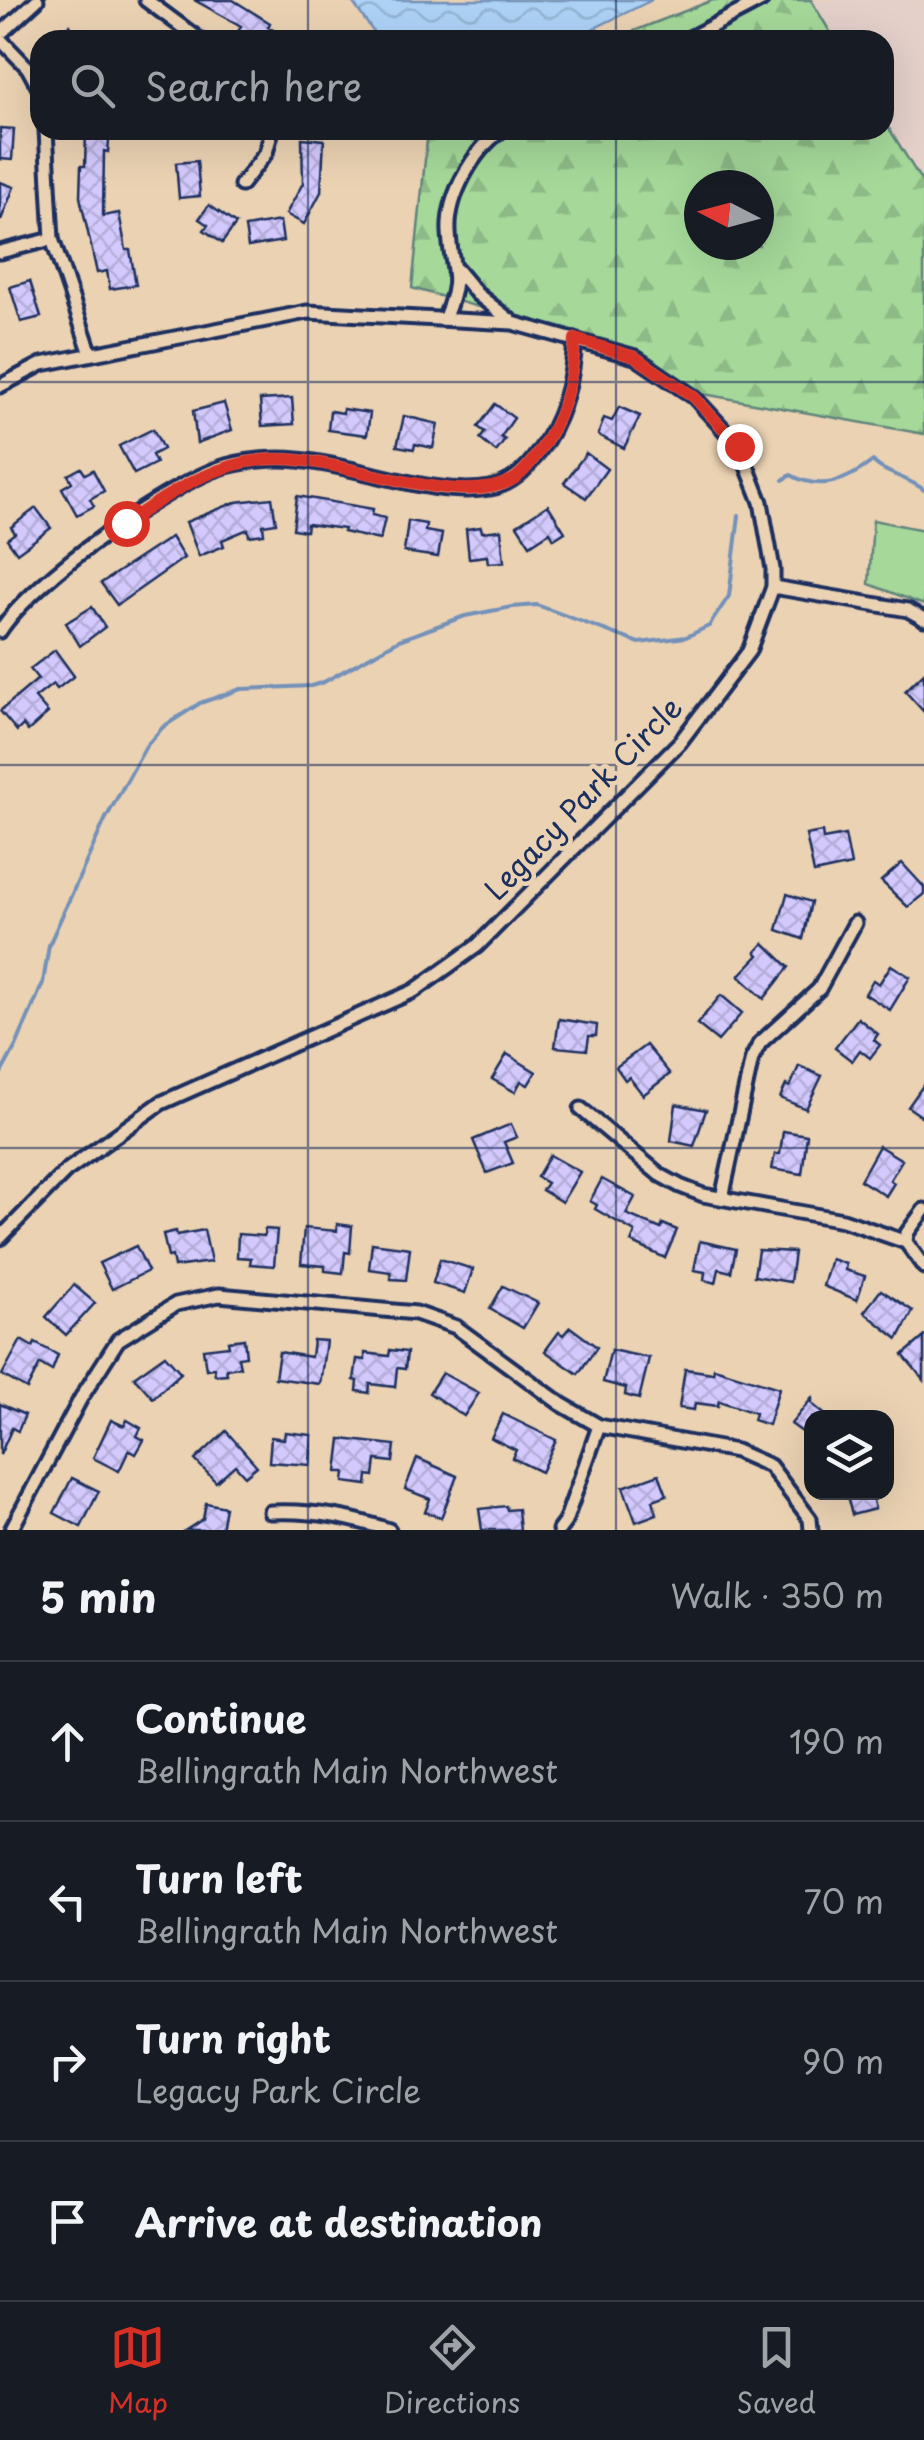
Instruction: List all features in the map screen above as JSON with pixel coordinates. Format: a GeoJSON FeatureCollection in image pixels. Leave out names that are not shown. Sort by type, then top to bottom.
{"type":"FeatureCollection","features":[{"type":"Feature","properties":{"kind":"street"},"geometry":{"type":"LineString","coordinates":[[30,72],[0,37],[37,0]]}},
{"type":"Feature","properties":{"kind":"street"},"geometry":{"type":"LineString","coordinates":[[146,0],[186,30]]}},
{"type":"Feature","properties":{"kind":"street"},"geometry":{"type":"LineString","coordinates":[[705,30],[762,0]]}},
{"type":"Feature","properties":{"kind":"street"},"geometry":{"type":"LineString","coordinates":[[47,140],[52,239],[90,354]]}},
{"type":"Feature","properties":{"kind":"street"},"geometry":{"type":"LineString","coordinates":[[240,184],[266,153],[269,140]]}},
{"type":"Feature","properties":{"kind":"street"},"geometry":{"type":"LineString","coordinates":[[445,317],[454,296],[457,270],[448,230],[461,178],[489,140]]}},
{"type":"Feature","properties":{"kind":"street"},"geometry":{"type":"LineString","coordinates":[[0,252],[52,239]]}},
{"type":"Feature","properties":{"kind":"street"},"geometry":{"type":"LineString","coordinates":[[457,270],[477,294],[513,323]]}},
{"type":"Feature","properties":{"kind":"street","name":"Legacy Park Circle"},"geometry":{"type":"LineString","coordinates":[[0,386],[42,364],[307,312],[513,323],[635,357],[694,397],[739,446],[761,502],[773,569],[773,587],[749,651],[680,742],[477,946],[414,991],[160,1103],[66,1170],[0,1238]]}},
{"type":"Feature","properties":{"kind":"street"},"geometry":{"type":"LineString","coordinates":[[0,631],[32,592],[55,573],[178,487],[226,466],[277,459],[320,462],[455,490],[492,488],[515,479],[554,433],[574,366],[575,339]]}},
{"type":"Feature","properties":{"kind":"street"},"geometry":{"type":"LineString","coordinates":[[773,587],[908,610],[924,619]]}},
{"type":"Feature","properties":{"kind":"street"},"geometry":{"type":"LineString","coordinates":[[722,1198],[752,1058],[760,1043],[819,989],[855,922]]}},
{"type":"Feature","properties":{"kind":"street"},"geometry":{"type":"LineString","coordinates":[[581,1109],[660,1175],[703,1195],[843,1220],[906,1242],[924,1267]]}},
{"type":"Feature","properties":{"kind":"street"},"geometry":{"type":"LineString","coordinates":[[906,1242],[907,1233],[924,1210]]}},
{"type":"Feature","properties":{"kind":"street"},"geometry":{"type":"LineString","coordinates":[[11,1530],[73,1412],[118,1340],[176,1304],[220,1295],[416,1314],[456,1327],[598,1426],[736,1451],[770,1466],[810,1518],[811,1530]]}},
{"type":"Feature","properties":{"kind":"street"},"geometry":{"type":"LineString","coordinates":[[558,1530],[565,1522],[598,1426]]}},
{"type":"Feature","properties":{"kind":"street"},"geometry":{"type":"LineString","coordinates":[[270,1512],[296,1511],[357,1520],[390,1530]]}},
{"type":"Feature","properties":{"kind":"shaded area"},"geometry":{"type":"Polygon","coordinates":[[[811,0],[924,0],[924,185],[894,136],[894,30],[829,30],[811,0]]]}},
{"type":"Feature","properties":{"kind":"green space"},"geometry":{"type":"Polygon","coordinates":[[[713,0],[811,0],[829,30],[636,30],[713,0]]]}},
{"type":"Feature","properties":{"kind":"green space"},"geometry":{"type":"Polygon","coordinates":[[[894,136],[924,185],[924,434],[693,392],[586,338],[412,288],[427,140],[894,140],[894,136]]]}},
{"type":"Feature","properties":{"kind":"green space"},"geometry":{"type":"Polygon","coordinates":[[[873,520],[924,530],[924,605],[869,584],[873,520]]]}},
{"type":"Feature","properties":{"kind":"water"},"geometry":{"type":"Polygon","coordinates":[[[351,0],[652,0],[590,30],[372,30],[351,0]]]}},
{"type":"Feature","properties":{"kind":"building"},"geometry":{"type":"Polygon","coordinates":[[[194,0],[233,0],[270,23],[268,27],[273,30],[239,30],[241,26],[194,0]]]}},
{"type":"Feature","properties":{"kind":"building"},"geometry":{"type":"Polygon","coordinates":[[[0,128],[14,129],[12,160],[0,159],[0,128]]]}},
{"type":"Feature","properties":{"kind":"building"},"geometry":{"type":"Polygon","coordinates":[[[86,140],[109,140],[108,152],[104,151],[103,216],[119,213],[136,285],[110,289],[107,271],[97,273],[80,197],[81,166],[85,166],[86,140]]]}},
{"type":"Feature","properties":{"kind":"building"},"geometry":{"type":"Polygon","coordinates":[[[302,140],[324,140],[321,192],[304,224],[286,214],[303,183],[302,140]]]}},
{"type":"Feature","properties":{"kind":"building"},"geometry":{"type":"Polygon","coordinates":[[[197,161],[200,196],[179,198],[176,163],[197,161]]]}},
{"type":"Feature","properties":{"kind":"building"},"geometry":{"type":"Polygon","coordinates":[[[0,182],[14,187],[1,220],[0,220],[0,182]]]}},
{"type":"Feature","properties":{"kind":"building"},"geometry":{"type":"Polygon","coordinates":[[[209,205],[236,224],[222,243],[204,230],[208,225],[199,219],[209,205]]]}},
{"type":"Feature","properties":{"kind":"building"},"geometry":{"type":"Polygon","coordinates":[[[280,221],[283,241],[248,247],[245,227],[280,221]]]}},
{"type":"Feature","properties":{"kind":"building"},"geometry":{"type":"Polygon","coordinates":[[[30,281],[41,317],[21,322],[10,287],[30,281]]]}},
{"type":"Feature","properties":{"kind":"building"},"geometry":{"type":"Polygon","coordinates":[[[292,398],[294,424],[262,426],[260,400],[292,398]]]}},
{"type":"Feature","properties":{"kind":"building"},"geometry":{"type":"Polygon","coordinates":[[[224,403],[232,430],[197,443],[193,411],[224,403]]]}},
{"type":"Feature","properties":{"kind":"building"},"geometry":{"type":"Polygon","coordinates":[[[495,404],[514,418],[496,452],[480,439],[485,432],[478,427],[495,404]]]}},
{"type":"Feature","properties":{"kind":"building"},"geometry":{"type":"Polygon","coordinates":[[[619,407],[640,416],[624,448],[598,435],[604,418],[612,421],[619,407]]]}},
{"type":"Feature","properties":{"kind":"building"},"geometry":{"type":"Polygon","coordinates":[[[343,409],[370,413],[367,435],[328,430],[330,411],[343,413],[343,409]]]}},
{"type":"Feature","properties":{"kind":"building"},"geometry":{"type":"Polygon","coordinates":[[[404,416],[438,424],[433,448],[397,446],[404,416]]]}},
{"type":"Feature","properties":{"kind":"building"},"geometry":{"type":"Polygon","coordinates":[[[153,429],[163,449],[152,455],[156,463],[134,474],[119,446],[153,429]]]}},
{"type":"Feature","properties":{"kind":"building"},"geometry":{"type":"Polygon","coordinates":[[[586,453],[607,469],[586,498],[564,483],[586,453]]]}},
{"type":"Feature","properties":{"kind":"building"},"geometry":{"type":"Polygon","coordinates":[[[81,468],[85,474],[93,470],[104,491],[90,499],[94,506],[77,515],[62,488],[72,482],[68,475],[81,468]]]}},
{"type":"Feature","properties":{"kind":"building"},"geometry":{"type":"Polygon","coordinates":[[[297,496],[373,509],[372,515],[385,518],[380,540],[343,532],[344,529],[307,524],[306,531],[293,529],[297,496]]]}},
{"type":"Feature","properties":{"kind":"building"},"geometry":{"type":"Polygon","coordinates":[[[272,498],[276,523],[263,525],[264,534],[249,536],[248,529],[222,540],[224,546],[199,556],[186,522],[236,502],[272,498]]]}},
{"type":"Feature","properties":{"kind":"building"},"geometry":{"type":"Polygon","coordinates":[[[548,505],[565,532],[554,539],[550,532],[530,545],[517,525],[548,505]]]}},
{"type":"Feature","properties":{"kind":"building"},"geometry":{"type":"Polygon","coordinates":[[[36,508],[51,528],[17,553],[7,539],[15,533],[11,527],[36,508]]]}},
{"type":"Feature","properties":{"kind":"building"},"geometry":{"type":"Polygon","coordinates":[[[408,521],[426,524],[425,531],[442,534],[438,557],[404,552],[408,521]]]}},
{"type":"Feature","properties":{"kind":"building"},"geometry":{"type":"Polygon","coordinates":[[[481,527],[482,532],[501,530],[504,562],[488,563],[487,556],[469,558],[466,529],[481,527]]]}},
{"type":"Feature","properties":{"kind":"building"},"geometry":{"type":"Polygon","coordinates":[[[171,537],[184,558],[117,605],[101,583],[171,537]]]}},
{"type":"Feature","properties":{"kind":"building"},"geometry":{"type":"Polygon","coordinates":[[[92,607],[105,627],[80,646],[66,623],[92,607]]]}},
{"type":"Feature","properties":{"kind":"building"},"geometry":{"type":"Polygon","coordinates":[[[55,650],[74,676],[57,689],[53,684],[35,698],[48,713],[28,731],[23,725],[17,731],[0,711],[38,679],[30,669],[55,650]]]}},
{"type":"Feature","properties":{"kind":"building"},"geometry":{"type":"Polygon","coordinates":[[[924,673],[924,712],[905,691],[924,673]]]}},
{"type":"Feature","properties":{"kind":"building"},"geometry":{"type":"Polygon","coordinates":[[[822,832],[823,839],[845,835],[851,865],[814,873],[806,835],[822,832]]]}},
{"type":"Feature","properties":{"kind":"building"},"geometry":{"type":"Polygon","coordinates":[[[902,863],[924,887],[924,894],[908,907],[881,881],[902,863]]]}},
{"type":"Feature","properties":{"kind":"building"},"geometry":{"type":"Polygon","coordinates":[[[787,894],[811,902],[803,939],[777,930],[787,894]]]}},
{"type":"Feature","properties":{"kind":"building"},"geometry":{"type":"Polygon","coordinates":[[[764,943],[789,967],[764,999],[739,976],[759,955],[756,952],[764,943]]]}},
{"type":"Feature","properties":{"kind":"building"},"geometry":{"type":"Polygon","coordinates":[[[891,965],[910,977],[890,1010],[865,994],[873,980],[879,984],[891,965]]]}},
{"type":"Feature","properties":{"kind":"building"},"geometry":{"type":"Polygon","coordinates":[[[721,995],[742,1013],[718,1041],[697,1024],[721,995]]]}},
{"type":"Feature","properties":{"kind":"building"},"geometry":{"type":"Polygon","coordinates":[[[858,1018],[878,1034],[874,1040],[880,1045],[870,1058],[860,1050],[852,1061],[835,1048],[858,1018]]]}},
{"type":"Feature","properties":{"kind":"building"},"geometry":{"type":"Polygon","coordinates":[[[559,1019],[597,1025],[596,1036],[589,1036],[587,1050],[555,1047],[559,1019]]]}},
{"type":"Feature","properties":{"kind":"building"},"geometry":{"type":"Polygon","coordinates":[[[646,1045],[670,1074],[643,1095],[616,1067],[646,1045]]]}},
{"type":"Feature","properties":{"kind":"building"},"geometry":{"type":"Polygon","coordinates":[[[507,1054],[536,1072],[528,1085],[521,1081],[515,1092],[492,1079],[507,1054]]]}},
{"type":"Feature","properties":{"kind":"building"},"geometry":{"type":"Polygon","coordinates":[[[799,1066],[822,1076],[806,1109],[780,1098],[799,1066]]]}},
{"type":"Feature","properties":{"kind":"building"},"geometry":{"type":"Polygon","coordinates":[[[924,1084],[924,1118],[908,1107],[924,1084]]]}},
{"type":"Feature","properties":{"kind":"building"},"geometry":{"type":"Polygon","coordinates":[[[676,1104],[706,1110],[694,1146],[671,1141],[676,1104]]]}},
{"type":"Feature","properties":{"kind":"building"},"geometry":{"type":"Polygon","coordinates":[[[511,1124],[517,1137],[504,1142],[513,1163],[487,1173],[473,1140],[511,1124]]]}},
{"type":"Feature","properties":{"kind":"building"},"geometry":{"type":"Polygon","coordinates":[[[783,1131],[807,1135],[802,1174],[772,1169],[775,1154],[780,1154],[783,1131]]]}},
{"type":"Feature","properties":{"kind":"building"},"geometry":{"type":"Polygon","coordinates":[[[879,1146],[902,1160],[886,1196],[860,1180],[879,1146]]]}},
{"type":"Feature","properties":{"kind":"building"},"geometry":{"type":"Polygon","coordinates":[[[550,1155],[580,1172],[562,1202],[542,1190],[547,1183],[537,1177],[550,1155]]]}},
{"type":"Feature","properties":{"kind":"building"},"geometry":{"type":"Polygon","coordinates":[[[602,1179],[635,1197],[626,1214],[661,1229],[663,1224],[677,1230],[665,1258],[631,1242],[635,1232],[595,1209],[597,1205],[590,1201],[602,1179]]]}},
{"type":"Feature","properties":{"kind":"building"},"geometry":{"type":"Polygon","coordinates":[[[337,1224],[352,1226],[350,1253],[345,1252],[343,1273],[325,1271],[325,1266],[301,1264],[304,1228],[337,1231],[337,1224]]]}},
{"type":"Feature","properties":{"kind":"building"},"geometry":{"type":"Polygon","coordinates":[[[265,1229],[277,1230],[274,1266],[250,1264],[251,1258],[237,1257],[238,1234],[264,1236],[265,1229]]]}},
{"type":"Feature","properties":{"kind":"building"},"geometry":{"type":"Polygon","coordinates":[[[204,1230],[211,1262],[174,1267],[163,1234],[204,1230]]]}},
{"type":"Feature","properties":{"kind":"building"},"geometry":{"type":"Polygon","coordinates":[[[700,1241],[736,1249],[731,1272],[719,1269],[716,1283],[704,1280],[705,1272],[694,1270],[700,1241]]]}},
{"type":"Feature","properties":{"kind":"building"},"geometry":{"type":"Polygon","coordinates":[[[372,1243],[410,1248],[406,1280],[391,1279],[391,1272],[369,1269],[372,1243]]]}},
{"type":"Feature","properties":{"kind":"building"},"geometry":{"type":"Polygon","coordinates":[[[136,1246],[148,1271],[112,1289],[99,1263],[136,1246]]]}},
{"type":"Feature","properties":{"kind":"building"},"geometry":{"type":"Polygon","coordinates":[[[758,1250],[794,1252],[790,1282],[754,1276],[758,1250]]]}},
{"type":"Feature","properties":{"kind":"building"},"geometry":{"type":"Polygon","coordinates":[[[440,1259],[473,1269],[465,1293],[433,1283],[440,1259]]]}},
{"type":"Feature","properties":{"kind":"building"},"geometry":{"type":"Polygon","coordinates":[[[831,1259],[846,1264],[845,1270],[865,1276],[857,1300],[823,1286],[831,1259]]]}},
{"type":"Feature","properties":{"kind":"building"},"geometry":{"type":"Polygon","coordinates":[[[74,1285],[95,1303],[66,1335],[46,1317],[74,1285]]]}},
{"type":"Feature","properties":{"kind":"building"},"geometry":{"type":"Polygon","coordinates":[[[503,1286],[538,1303],[523,1328],[490,1309],[503,1286]]]}},
{"type":"Feature","properties":{"kind":"building"},"geometry":{"type":"Polygon","coordinates":[[[881,1290],[913,1311],[898,1339],[864,1312],[881,1290]]]}},
{"type":"Feature","properties":{"kind":"building"},"geometry":{"type":"Polygon","coordinates":[[[570,1327],[597,1347],[578,1374],[545,1351],[559,1332],[563,1335],[570,1327]]]}},
{"type":"Feature","properties":{"kind":"building"},"geometry":{"type":"Polygon","coordinates":[[[924,1337],[924,1380],[903,1355],[924,1337]]]}},
{"type":"Feature","properties":{"kind":"building"},"geometry":{"type":"Polygon","coordinates":[[[244,1339],[246,1356],[238,1357],[240,1367],[215,1375],[214,1368],[206,1369],[203,1349],[229,1346],[228,1341],[244,1339]]]}},
{"type":"Feature","properties":{"kind":"building"},"geometry":{"type":"Polygon","coordinates":[[[21,1340],[58,1355],[52,1371],[40,1364],[27,1389],[2,1375],[21,1340]]]}},
{"type":"Feature","properties":{"kind":"building"},"geometry":{"type":"Polygon","coordinates":[[[313,1340],[326,1341],[320,1384],[275,1378],[279,1352],[311,1357],[313,1340]]]}},
{"type":"Feature","properties":{"kind":"building"},"geometry":{"type":"Polygon","coordinates":[[[390,1350],[407,1352],[405,1369],[397,1368],[395,1387],[370,1384],[369,1393],[357,1391],[357,1359],[365,1360],[365,1353],[389,1356],[390,1350]]]}},
{"type":"Feature","properties":{"kind":"building"},"geometry":{"type":"Polygon","coordinates":[[[611,1350],[649,1358],[639,1399],[625,1395],[626,1388],[603,1382],[611,1350]]]}},
{"type":"Feature","properties":{"kind":"building"},"geometry":{"type":"Polygon","coordinates":[[[165,1355],[181,1373],[153,1398],[134,1377],[165,1355]]]}},
{"type":"Feature","properties":{"kind":"building"},"geometry":{"type":"Polygon","coordinates":[[[714,1368],[779,1388],[768,1425],[753,1420],[755,1413],[719,1401],[718,1406],[695,1403],[694,1410],[679,1408],[685,1369],[713,1373],[714,1368]]]}},
{"type":"Feature","properties":{"kind":"building"},"geometry":{"type":"Polygon","coordinates":[[[442,1373],[479,1393],[464,1416],[429,1393],[442,1373]]]}},
{"type":"Feature","properties":{"kind":"building"},"geometry":{"type":"Polygon","coordinates":[[[812,1398],[812,1404],[819,1410],[804,1410],[804,1433],[791,1424],[812,1398]]]}},
{"type":"Feature","properties":{"kind":"building"},"geometry":{"type":"Polygon","coordinates":[[[0,1404],[25,1415],[18,1431],[12,1428],[0,1455],[0,1404]]]}},
{"type":"Feature","properties":{"kind":"building"},"geometry":{"type":"Polygon","coordinates":[[[503,1414],[556,1440],[541,1472],[512,1458],[516,1450],[491,1438],[503,1414]]]}},
{"type":"Feature","properties":{"kind":"building"},"geometry":{"type":"Polygon","coordinates":[[[111,1420],[124,1426],[127,1420],[141,1428],[137,1436],[144,1440],[136,1454],[129,1450],[119,1471],[93,1458],[111,1420]]]}},
{"type":"Feature","properties":{"kind":"building"},"geometry":{"type":"Polygon","coordinates":[[[226,1431],[257,1466],[245,1476],[235,1465],[216,1482],[195,1460],[226,1431]]]}},
{"type":"Feature","properties":{"kind":"building"},"geometry":{"type":"Polygon","coordinates":[[[285,1432],[312,1435],[310,1465],[269,1462],[271,1437],[284,1439],[285,1432]]]}},
{"type":"Feature","properties":{"kind":"building"},"geometry":{"type":"Polygon","coordinates":[[[341,1439],[395,1445],[393,1462],[376,1460],[374,1476],[368,1475],[367,1485],[344,1482],[345,1472],[337,1472],[341,1439]]]}},
{"type":"Feature","properties":{"kind":"building"},"geometry":{"type":"Polygon","coordinates":[[[417,1458],[457,1476],[441,1518],[425,1512],[430,1499],[405,1489],[417,1458]]]}},
{"type":"Feature","properties":{"kind":"building"},"geometry":{"type":"Polygon","coordinates":[[[659,1474],[667,1495],[653,1500],[657,1514],[636,1522],[623,1487],[659,1474]]]}},
{"type":"Feature","properties":{"kind":"building"},"geometry":{"type":"Polygon","coordinates":[[[72,1478],[99,1491],[81,1527],[54,1513],[72,1478]]]}},
{"type":"Feature","properties":{"kind":"building"},"geometry":{"type":"Polygon","coordinates":[[[848,1500],[873,1500],[875,1509],[852,1515],[848,1500]]]}},
{"type":"Feature","properties":{"kind":"building"},"geometry":{"type":"Polygon","coordinates":[[[206,1503],[225,1507],[221,1530],[186,1530],[203,1519],[206,1503]]]}},
{"type":"Feature","properties":{"kind":"building"},"geometry":{"type":"Polygon","coordinates":[[[506,1506],[507,1510],[518,1509],[520,1530],[482,1530],[479,1509],[506,1506]]]}},
{"type":"Feature","properties":{"kind":"waterway"},"geometry":{"type":"LineString","coordinates":[[783,480],[791,475],[813,483],[834,482],[873,461],[924,490]]}},
{"type":"Feature","properties":{"kind":"waterway"},"geometry":{"type":"LineString","coordinates":[[0,1075],[43,983],[49,945],[105,820],[146,746],[163,727],[200,703],[241,689],[311,686],[399,640],[465,616],[512,607],[537,605],[639,643],[686,637],[709,626],[729,596],[739,515]]}},
{"type":"Feature","properties":{"kind":"route"},"geometry":{"type":"LineString","coordinates":[[126,523],[178,487],[226,466],[277,459],[320,462],[455,490],[492,488],[515,479],[554,433],[574,366],[575,339],[635,357],[694,397],[739,446]]}}]}
